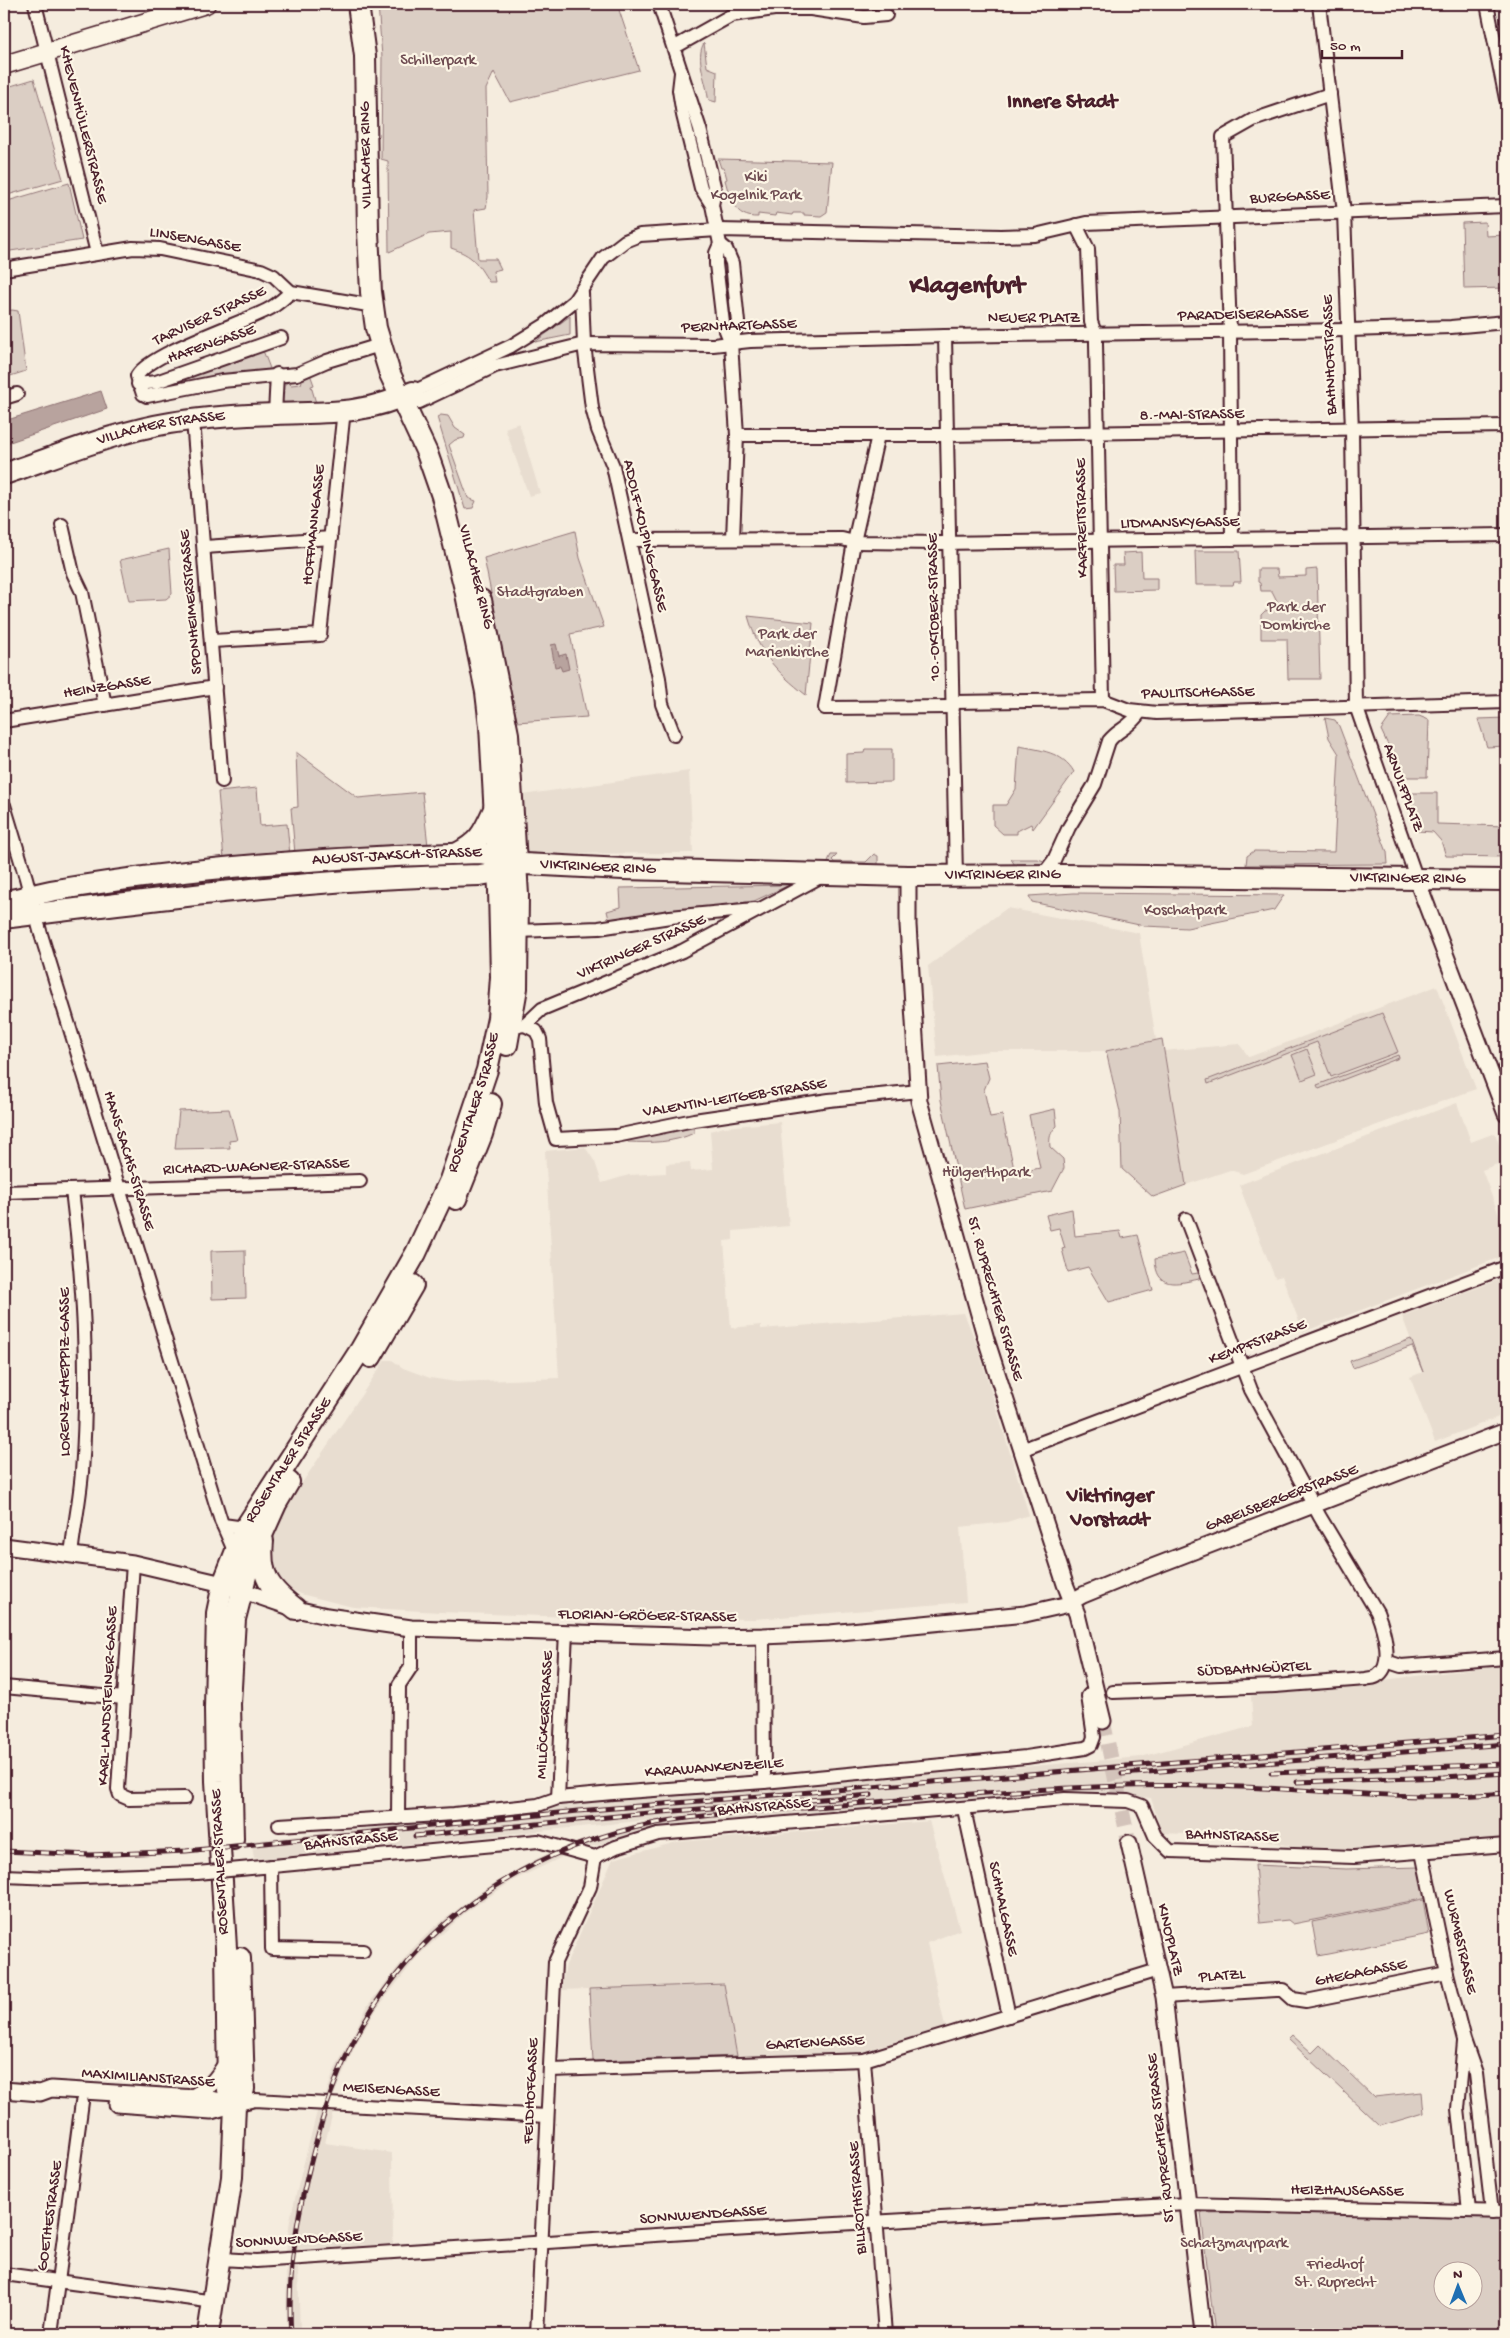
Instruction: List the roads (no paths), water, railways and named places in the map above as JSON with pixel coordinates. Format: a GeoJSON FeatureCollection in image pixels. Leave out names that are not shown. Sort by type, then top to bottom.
{"type":"FeatureCollection","features":[{"type":"Feature","properties":{"kind":"main road"},"geometry":{"type":"LineString","coordinates":[[4,65],[45,47],[167,4]]}},
{"type":"Feature","properties":{"kind":"main road"},"geometry":{"type":"LineString","coordinates":[[4,53],[45,47],[206,4]]}},
{"type":"Feature","properties":{"kind":"main road","name":"VILLACHER RING"},"geometry":{"type":"LineString","coordinates":[[358,4],[365,56],[368,228],[374,306],[380,345],[448,468],[492,645],[508,734],[507,863]]}},
{"type":"Feature","properties":{"kind":"main road","name":"VILLACHER RING"},"geometry":{"type":"LineString","coordinates":[[374,306],[387,327],[434,471],[465,588],[486,692],[495,807],[507,863]]}},
{"type":"Feature","properties":{"kind":"main road","name":"VILLACHER STRASSE"},"geometry":{"type":"LineString","coordinates":[[4,474],[141,430],[193,420],[275,414],[323,414],[366,409],[410,400]]}},
{"type":"Feature","properties":{"kind":"main road","name":"VILLACHER STRASSE"},"geometry":{"type":"LineString","coordinates":[[323,414],[343,419],[369,418],[410,400]]}},
{"type":"Feature","properties":{"kind":"main road"},"geometry":{"type":"LineString","coordinates":[[456,854],[468,848],[482,835],[495,807]]}},
{"type":"Feature","properties":{"kind":"main road","name":"AUGUST-JAKSCH-STRASSE"},"geometry":{"type":"LineString","coordinates":[[4,918],[33,904],[130,880],[275,864],[337,859],[480,853],[491,855],[507,863]]}},
{"type":"Feature","properties":{"kind":"main road","name":"AUGUST-JAKSCH-STRASSE"},"geometry":{"type":"LineString","coordinates":[[4,901],[33,904],[368,878],[480,875],[491,873],[507,863]]}},
{"type":"Feature","properties":{"kind":"main road","name":"VIKTRINGER RING"},"geometry":{"type":"LineString","coordinates":[[507,863],[623,869],[956,877],[1506,880]]}},
{"type":"Feature","properties":{"kind":"main road","name":"ROSENTALER STRASSE"},"geometry":{"type":"LineString","coordinates":[[208,2334],[232,2178],[236,2095],[230,1767],[232,1648],[239,1577],[254,1529],[416,1252],[450,1180],[482,1091],[511,1026],[517,988],[518,930],[507,863]]}},
{"type":"Feature","properties":{"kind":"main road","name":"ROSENTALER STRASSE"},"geometry":{"type":"LineString","coordinates":[[507,863],[501,977],[511,1026]]}},
{"type":"Feature","properties":{"kind":"main road"},"geometry":{"type":"LineString","coordinates":[[254,1529],[264,1572],[274,1592],[296,1609]]}},
{"type":"Feature","properties":{"kind":"main road","name":"ROSENTALER STRASSE"},"geometry":{"type":"LineString","coordinates":[[236,2095],[228,2060],[226,1958],[216,1781],[217,1614],[239,1577],[254,1529]]}},
{"type":"Feature","properties":{"kind":"street","name":"KHEVENHÜLLERSTRASSE"},"geometry":{"type":"LineString","coordinates":[[35,4],[97,254]]}},
{"type":"Feature","properties":{"kind":"street"},"geometry":{"type":"LineString","coordinates":[[659,4],[675,48],[681,73],[679,90],[683,116],[701,188],[712,205],[720,244],[716,253],[722,323],[731,343],[737,435],[733,539]]}},
{"type":"Feature","properties":{"kind":"street","name":"BAHNHOFSTRASSE"},"geometry":{"type":"LineString","coordinates":[[1319,4],[1344,212],[1352,430],[1356,706]]}},
{"type":"Feature","properties":{"kind":"street"},"geometry":{"type":"LineString","coordinates":[[1487,4],[1506,99]]}},
{"type":"Feature","properties":{"kind":"street"},"geometry":{"type":"LineString","coordinates":[[675,48],[732,15],[774,9],[811,9],[864,17],[886,13]]}},
{"type":"Feature","properties":{"kind":"street"},"geometry":{"type":"LineString","coordinates":[[1232,539],[1230,332],[1223,137],[1253,120],[1330,94]]}},
{"type":"Feature","properties":{"kind":"street","name":"BURGGASSE"},"geometry":{"type":"LineString","coordinates":[[1076,225],[1100,222],[1506,206]]}},
{"type":"Feature","properties":{"kind":"street","name":"VILLACHER STRASSE"},"geometry":{"type":"LineString","coordinates":[[410,400],[511,346],[556,317],[582,293],[603,258],[625,241],[640,235],[718,230],[1001,236],[1035,235],[1076,225]]}},
{"type":"Feature","properties":{"kind":"street","name":"NEUER PLATZ"},"geometry":{"type":"LineString","coordinates":[[895,337],[1096,335],[1091,322],[1088,249],[1076,225]]}},
{"type":"Feature","properties":{"kind":"street","name":"LINSENGASSE"},"geometry":{"type":"LineString","coordinates":[[4,269],[134,248],[160,249],[261,270],[274,276],[292,292]]}},
{"type":"Feature","properties":{"kind":"street"},"geometry":{"type":"LineString","coordinates":[[292,292],[374,306]]}},
{"type":"Feature","properties":{"kind":"street","name":"TARVISER STRASSE"},"geometry":{"type":"LineString","coordinates":[[138,384],[137,376],[141,370],[168,354],[267,310],[292,292]]}},
{"type":"Feature","properties":{"kind":"street","name":"ADOLF-KOLPING-GASSE"},"geometry":{"type":"LineString","coordinates":[[582,293],[584,344],[594,415],[598,430],[614,466],[662,704],[674,735]]}},
{"type":"Feature","properties":{"kind":"street","name":"PARADEISERGASSE"},"geometry":{"type":"LineString","coordinates":[[1096,335],[1451,327],[1506,322]]}},
{"type":"Feature","properties":{"kind":"street","name":"KARFREITSTRASSE"},"geometry":{"type":"LineString","coordinates":[[1096,335],[1101,542],[1102,700]]}},
{"type":"Feature","properties":{"kind":"street","name":"10.-OKTOBER-STRASSE"},"geometry":{"type":"LineString","coordinates":[[945,336],[956,877]]}},
{"type":"Feature","properties":{"kind":"street","name":"PERNHARTGASSE"},"geometry":{"type":"LineString","coordinates":[[512,360],[584,344],[682,346],[895,337]]}},
{"type":"Feature","properties":{"kind":"street","name":"HAFENGASSE"},"geometry":{"type":"LineString","coordinates":[[138,384],[156,382],[281,338]]}},
{"type":"Feature","properties":{"kind":"street"},"geometry":{"type":"LineString","coordinates":[[138,384],[143,394],[147,396],[222,381],[277,374],[297,374],[327,360],[380,345]]}},
{"type":"Feature","properties":{"kind":"street","name":"VILLACHER STRASSE"},"geometry":{"type":"LineString","coordinates":[[410,400],[512,360]]}},
{"type":"Feature","properties":{"kind":"street"},"geometry":{"type":"LineString","coordinates":[[275,414],[277,374]]}},
{"type":"Feature","properties":{"kind":"street"},"geometry":{"type":"LineString","coordinates":[[4,398],[17,394]]}},
{"type":"Feature","properties":{"kind":"street","name":"HOFFMANNGASSE"},"geometry":{"type":"LineString","coordinates":[[212,641],[320,635],[343,419]]}},
{"type":"Feature","properties":{"kind":"street","name":"SPONHEIMERSTRASSE"},"geometry":{"type":"LineString","coordinates":[[193,420],[216,687],[222,781]]}},
{"type":"Feature","properties":{"kind":"street","name":"8.-MAI-STRASSE"},"geometry":{"type":"LineString","coordinates":[[737,435],[1232,432],[1506,426]]}},
{"type":"Feature","properties":{"kind":"street"},"geometry":{"type":"LineString","coordinates":[[854,542],[878,435]]}},
{"type":"Feature","properties":{"kind":"street"},"geometry":{"type":"LineString","coordinates":[[62,526],[73,573],[82,592],[105,705]]}},
{"type":"Feature","properties":{"kind":"street","name":"LIDMANSKYGASSE"},"geometry":{"type":"LineString","coordinates":[[630,540],[750,538],[842,539],[854,542],[1101,542],[1506,535]]}},
{"type":"Feature","properties":{"kind":"street"},"geometry":{"type":"LineString","coordinates":[[204,547],[330,538]]}},
{"type":"Feature","properties":{"kind":"street","name":"PAULITSCHGASSE"},"geometry":{"type":"LineString","coordinates":[[854,542],[825,708],[1102,700],[1140,712],[1506,702]]}},
{"type":"Feature","properties":{"kind":"street","name":"HEINZGASSE"},"geometry":{"type":"LineString","coordinates":[[4,721],[216,687]]}},
{"type":"Feature","properties":{"kind":"street","name":"ARNULFPLATZ"},"geometry":{"type":"LineString","coordinates":[[1356,706],[1417,880]]}},
{"type":"Feature","properties":{"kind":"street"},"geometry":{"type":"LineString","coordinates":[[1042,876],[1054,860],[1069,827],[1096,784],[1109,741],[1113,736],[1132,724],[1140,712]]}},
{"type":"Feature","properties":{"kind":"street","name":"HANS-SACHS-STRASSE"},"geometry":{"type":"LineString","coordinates":[[4,805],[119,1189],[239,1577]]}},
{"type":"Feature","properties":{"kind":"street","name":"VIKTRINGER STRASSE"},"geometry":{"type":"LineString","coordinates":[[511,1026],[542,1009],[682,951],[825,874]]}},
{"type":"Feature","properties":{"kind":"street","name":"ST. RUPRECHTER STRASSE"},"geometry":{"type":"LineString","coordinates":[[908,876],[920,1101],[986,1338],[1021,1450],[1077,1614],[1103,1722]]}},
{"type":"Feature","properties":{"kind":"street"},"geometry":{"type":"LineString","coordinates":[[1417,880],[1506,1114]]}},
{"type":"Feature","properties":{"kind":"street"},"geometry":{"type":"LineString","coordinates":[[518,930],[599,928],[670,917],[760,909]]}},
{"type":"Feature","properties":{"kind":"street","name":"VALENTIN-LEITGEB-STRASSE"},"geometry":{"type":"LineString","coordinates":[[511,1026],[536,1030],[540,1039],[546,1103],[556,1139],[616,1136],[694,1120],[829,1100],[919,1091]]}},
{"type":"Feature","properties":{"kind":"street","name":"RICHARD-WAGNER-STRASSE"},"geometry":{"type":"LineString","coordinates":[[4,1192],[360,1181]]}},
{"type":"Feature","properties":{"kind":"street","name":"LORENZ-KHEPPIZ-GASSE"},"geometry":{"type":"LineString","coordinates":[[70,1555],[81,1479],[86,1391],[81,1262],[72,1190]]}},
{"type":"Feature","properties":{"kind":"street"},"geometry":{"type":"LineString","coordinates":[[1186,1219],[1251,1390],[1314,1506],[1377,1612],[1384,1629],[1386,1661],[1401,1666],[1506,1658]]}},
{"type":"Feature","properties":{"kind":"street","name":"KEMPFSTRASSE"},"geometry":{"type":"LineString","coordinates":[[1021,1450],[1506,1267]]}},
{"type":"Feature","properties":{"kind":"street","name":"GABELSBERGERSTRASSE"},"geometry":{"type":"LineString","coordinates":[[1072,1601],[1134,1574],[1506,1431]]}},
{"type":"Feature","properties":{"kind":"street"},"geometry":{"type":"LineString","coordinates":[[223,1525],[254,1529]]}},
{"type":"Feature","properties":{"kind":"street","name":"FLORIAN-GRÖGER-STRASSE"},"geometry":{"type":"LineString","coordinates":[[4,1546],[239,1577],[296,1609],[327,1616],[411,1628],[763,1636],[830,1633],[1025,1614],[1056,1608],[1072,1601]]}},
{"type":"Feature","properties":{"kind":"street","name":"KARL-LANDSTEINER-GASSE"},"geometry":{"type":"LineString","coordinates":[[133,1563],[118,1789],[120,1795],[129,1799],[186,1798]]}},
{"type":"Feature","properties":{"kind":"street"},"geometry":{"type":"LineString","coordinates":[[398,1818],[400,1685],[411,1667],[411,1628]]}},
{"type":"Feature","properties":{"kind":"street","name":"MILLÖCKERSTRASSE"},"geometry":{"type":"LineString","coordinates":[[558,1798],[566,1632]]}},
{"type":"Feature","properties":{"kind":"street"},"geometry":{"type":"LineString","coordinates":[[763,1636],[764,1782]]}},
{"type":"Feature","properties":{"kind":"street","name":"SÜDBAHNGÜRTEL"},"geometry":{"type":"LineString","coordinates":[[1113,1692],[1275,1686],[1366,1679],[1377,1676],[1384,1670],[1386,1661]]}},
{"type":"Feature","properties":{"kind":"street"},"geometry":{"type":"LineString","coordinates":[[4,1687],[124,1698]]}},
{"type":"Feature","properties":{"kind":"street","name":"KARAWANKENZEILE"},"geometry":{"type":"LineString","coordinates":[[279,1825],[398,1818],[538,1805],[558,1798],[764,1782],[1026,1757],[1085,1748],[1091,1744],[1094,1737],[1088,1696],[1091,1693],[1097,1693]]}},
{"type":"Feature","properties":{"kind":"street","name":"BAHNSTRASSE"},"geometry":{"type":"LineString","coordinates":[[4,1876],[72,1877],[197,1873],[538,1841],[595,1857],[616,1847],[658,1834],[1064,1799],[1128,1801],[1142,1806],[1155,1836],[1170,1851],[1354,1857],[1506,1845]]}},
{"type":"Feature","properties":{"kind":"street","name":"SCHMALGASSE"},"geometry":{"type":"LineString","coordinates":[[964,1808],[1009,2016]]}},
{"type":"Feature","properties":{"kind":"street","name":"KINOPLATZ"},"geometry":{"type":"LineString","coordinates":[[1129,1844],[1164,1997]]}},
{"type":"Feature","properties":{"kind":"street","name":"WURMBSTRASSE"},"geometry":{"type":"LineString","coordinates":[[1422,1852],[1447,1973],[1464,2040],[1476,2074],[1492,2212]]}},
{"type":"Feature","properties":{"kind":"street","name":"FELDHOFGASSE"},"geometry":{"type":"LineString","coordinates":[[538,2334],[555,1962],[590,1887],[595,1857]]}},
{"type":"Feature","properties":{"kind":"street"},"geometry":{"type":"LineString","coordinates":[[267,1866],[272,1949],[363,1951]]}},
{"type":"Feature","properties":{"kind":"street","name":"GARTENGASSE"},"geometry":{"type":"LineString","coordinates":[[550,2070],[864,2060],[1158,1970]]}},
{"type":"Feature","properties":{"kind":"street","name":"GHEGAGASSE"},"geometry":{"type":"LineString","coordinates":[[1283,1990],[1293,1999],[1306,2001],[1447,1973]]}},
{"type":"Feature","properties":{"kind":"street","name":"PLATZL"},"geometry":{"type":"LineString","coordinates":[[1164,1997],[1283,1990]]}},
{"type":"Feature","properties":{"kind":"street","name":"ST. RUPRECHTER STRASSE"},"geometry":{"type":"LineString","coordinates":[[1164,1997],[1203,2334]]}},
{"type":"Feature","properties":{"kind":"street","name":"WURMBSTRASSE"},"geometry":{"type":"LineString","coordinates":[[1464,2040],[1458,2109],[1469,2211]]}},
{"type":"Feature","properties":{"kind":"street"},"geometry":{"type":"LineString","coordinates":[[188,2099],[200,2094],[210,2085],[228,2060]]}},
{"type":"Feature","properties":{"kind":"street","name":"BILLROTHSTRASSE"},"geometry":{"type":"LineString","coordinates":[[864,2060],[885,2334]]}},
{"type":"Feature","properties":{"kind":"street","name":"MAXIMILIANSTRASSE"},"geometry":{"type":"LineString","coordinates":[[4,2090],[40,2093],[51,2089],[188,2099],[212,2099],[236,2095]]}},
{"type":"Feature","properties":{"kind":"street","name":"MAXIMILIANSTRASSE"},"geometry":{"type":"LineString","coordinates":[[40,2093],[49,2099],[211,2111],[236,2095]]}},
{"type":"Feature","properties":{"kind":"street","name":"MEISENGASSE"},"geometry":{"type":"LineString","coordinates":[[236,2095],[255,2100],[547,2116]]}},
{"type":"Feature","properties":{"kind":"street","name":"GOETHESTRASSE"},"geometry":{"type":"LineString","coordinates":[[51,2334],[82,2102]]}},
{"type":"Feature","properties":{"kind":"street","name":"HEIZHAUSGASSE"},"geometry":{"type":"LineString","coordinates":[[1187,2204],[1506,2212]]}},
{"type":"Feature","properties":{"kind":"street","name":"SONNWENDGASSE"},"geometry":{"type":"LineString","coordinates":[[221,2259],[256,2261],[1187,2204]]}},
{"type":"Feature","properties":{"kind":"street"},"geometry":{"type":"LineString","coordinates":[[4,2274],[214,2302]]}},
{"type":"Feature","properties":{"kind":"tunnel"},"geometry":{"type":"LineString","coordinates":[[1103,1721],[1129,1843]]}},
{"type":"Feature","properties":{"kind":"railway"},"geometry":{"type":"LineString","coordinates":[[4,1851],[90,1855],[186,1851],[578,1811],[1506,1735]]}},
{"type":"Feature","properties":{"kind":"railway"},"geometry":{"type":"LineString","coordinates":[[1122,1774],[1506,1744]]}},
{"type":"Feature","properties":{"kind":"railway"},"geometry":{"type":"LineString","coordinates":[[1271,1773],[1506,1764]]}},
{"type":"Feature","properties":{"kind":"railway"},"geometry":{"type":"LineString","coordinates":[[1297,1782],[1506,1773]]}},
{"type":"Feature","properties":{"kind":"railway"},"geometry":{"type":"LineString","coordinates":[[291,2334],[290,2307],[293,2253],[308,2173],[322,2121],[343,2064],[371,2011],[405,1965],[446,1924],[491,1889],[542,1861],[597,1838],[679,1819],[980,1793],[1119,1786],[1249,1787],[1432,1796],[1506,1793]]}},
{"type":"Feature","properties":{"kind":"railway"},"geometry":{"type":"LineString","coordinates":[[415,1836],[638,1814],[871,1795]]}},
{"type":"Feature","properties":{"kind":"district","name":"Innere Stadt"},"geometry":{"type":"Point","coordinates":[1062,103]}},
{"type":"Feature","properties":{"kind":"district","name":"Klagenfurt"},"geometry":{"type":"Point","coordinates":[967,287]}},
{"type":"Feature","properties":{"kind":"district","name":"Viktringer Vorstadt"},"geometry":{"type":"Point","coordinates":[1110,1509]}},
{"type":"Feature","properties":{"kind":"park label","name":"Schillerpark"},"geometry":{"type":"Point","coordinates":[438,61]}},
{"type":"Feature","properties":{"kind":"park label","name":"Kiki Kogelnik Park"},"geometry":{"type":"Point","coordinates":[756,187]}},
{"type":"Feature","properties":{"kind":"park label","name":"Stadtgraben"},"geometry":{"type":"Point","coordinates":[540,593]}},
{"type":"Feature","properties":{"kind":"park label","name":"Park der Domkirche"},"geometry":{"type":"Point","coordinates":[1296,617]}},
{"type":"Feature","properties":{"kind":"park label","name":"Park der Marienkirche"},"geometry":{"type":"Point","coordinates":[787,644]}},
{"type":"Feature","properties":{"kind":"park label","name":"Koschatpark"},"geometry":{"type":"Point","coordinates":[1185,911]}},
{"type":"Feature","properties":{"kind":"park label","name":"Hülgerthpark"},"geometry":{"type":"Point","coordinates":[986,1173]}},
{"type":"Feature","properties":{"kind":"park label","name":"Schatzmayrpark"},"geometry":{"type":"Point","coordinates":[1234,2244]}},
{"type":"Feature","properties":{"kind":"park label","name":"Friedhof St. Ruprecht"},"geometry":{"type":"Point","coordinates":[1335,2274]}}]}
